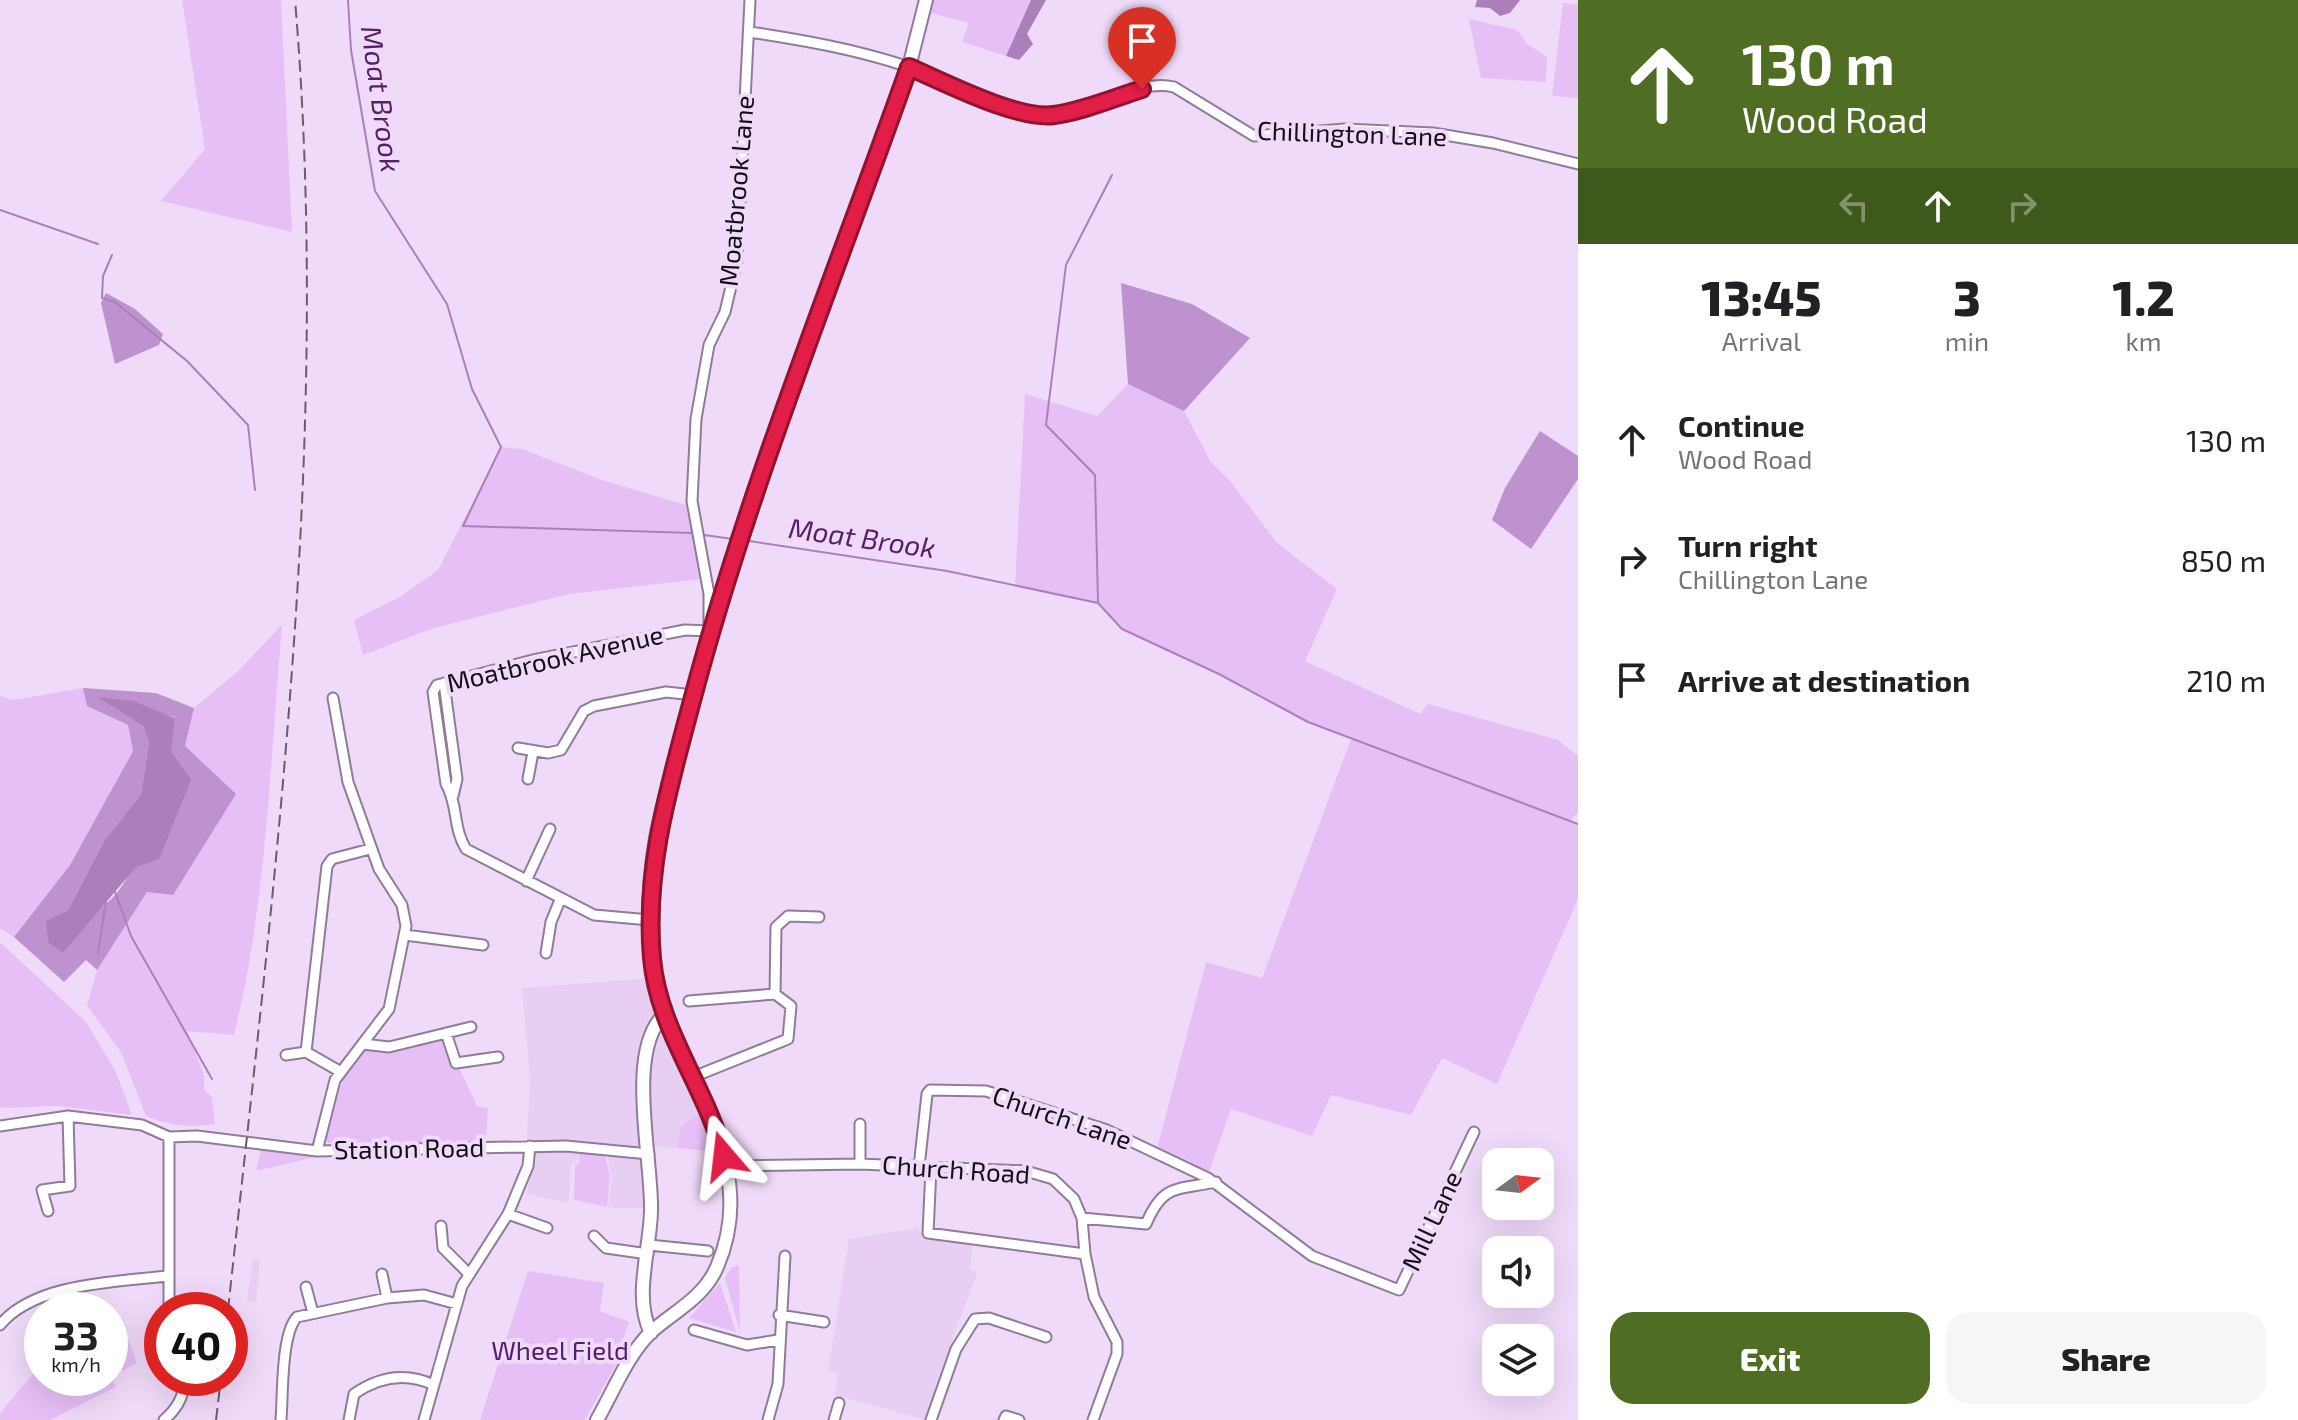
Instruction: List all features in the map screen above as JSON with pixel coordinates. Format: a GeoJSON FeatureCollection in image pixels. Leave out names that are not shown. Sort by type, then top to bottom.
{"type":"FeatureCollection","features":[{"type":"Feature","properties":{"kind":"street","name":"Moatbrook Lane"},"geometry":{"type":"LineString","coordinates":[[709,631],[709,594],[692,501],[696,419],[709,345],[725,312],[737,261],[741,208],[740,144],[750,0]]}},
{"type":"Feature","properties":{"kind":"street"},"geometry":{"type":"LineString","coordinates":[[602,1418],[651,1333],[701,1293],[716,1270],[730,1221],[726,1166],[714,1123],[664,1015],[654,975],[650,920],[656,839],[709,631],[909,67],[926,0]]}},
{"type":"Feature","properties":{"kind":"street","name":"Chillington Lane"},"geometry":{"type":"LineString","coordinates":[[750,32],[836,46],[909,67],[993,102],[1035,114],[1066,112],[1159,83],[1174,87],[1254,136],[1345,129],[1433,133],[1493,143],[1578,164]]}},
{"type":"Feature","properties":{"kind":"street","name":"Moatbrook Avenue"},"geometry":{"type":"LineString","coordinates":[[650,920],[601,917],[560,900],[466,849],[459,836],[453,796],[446,784],[433,692],[435,687],[444,683],[533,660],[658,635],[709,631]]}},
{"type":"Feature","properties":{"kind":"street"},"geometry":{"type":"LineString","coordinates":[[518,748],[533,752],[561,750],[584,711],[594,706],[666,692],[694,695]]}},
{"type":"Feature","properties":{"kind":"street"},"geometry":{"type":"LineString","coordinates":[[317,1151],[329,1096],[341,1072],[389,1009],[405,935],[402,905],[370,849],[348,782],[333,698]]}},
{"type":"Feature","properties":{"kind":"street"},"geometry":{"type":"LineString","coordinates":[[528,779],[533,752]]}},
{"type":"Feature","properties":{"kind":"street"},"geometry":{"type":"LineString","coordinates":[[526,881],[550,829]]}},
{"type":"Feature","properties":{"kind":"street"},"geometry":{"type":"LineString","coordinates":[[306,1052],[327,866],[332,859],[370,849]]}},
{"type":"Feature","properties":{"kind":"street"},"geometry":{"type":"LineString","coordinates":[[546,953],[551,922],[560,900]]}},
{"type":"Feature","properties":{"kind":"street"},"geometry":{"type":"LineString","coordinates":[[775,994],[775,934],[779,922],[788,916],[819,917]]}},
{"type":"Feature","properties":{"kind":"street"},"geometry":{"type":"LineString","coordinates":[[405,935],[483,945]]}},
{"type":"Feature","properties":{"kind":"street"},"geometry":{"type":"LineString","coordinates":[[689,1001],[775,994],[791,1006],[788,1039],[693,1077]]}},
{"type":"Feature","properties":{"kind":"street"},"geometry":{"type":"LineString","coordinates":[[651,1333],[642,1309],[648,1249],[649,1154],[644,1136],[643,1090],[651,1030],[664,1015]]}},
{"type":"Feature","properties":{"kind":"street"},"geometry":{"type":"LineString","coordinates":[[363,1044],[389,1047],[471,1027]]}},
{"type":"Feature","properties":{"kind":"street"},"geometry":{"type":"LineString","coordinates":[[446,1033],[456,1063],[498,1057]]}},
{"type":"Feature","properties":{"kind":"street"},"geometry":{"type":"LineString","coordinates":[[286,1055],[306,1052],[341,1072]]}},
{"type":"Feature","properties":{"kind":"street","name":"Church Lane"},"geometry":{"type":"LineString","coordinates":[[919,1167],[927,1094],[930,1090],[986,1091],[1107,1130],[1216,1182]]}},
{"type":"Feature","properties":{"kind":"street"},"geometry":{"type":"LineString","coordinates":[[48,1211],[42,1190],[70,1186],[68,1116]]}},
{"type":"Feature","properties":{"kind":"street","name":"Station Road"},"geometry":{"type":"LineString","coordinates":[[0,1126],[68,1116],[142,1125],[169,1137],[197,1136],[317,1151],[530,1146],[649,1154]]}},
{"type":"Feature","properties":{"kind":"street"},"geometry":{"type":"LineString","coordinates":[[860,1124],[860,1164]]}},
{"type":"Feature","properties":{"kind":"street","name":"Mill Lane"},"geometry":{"type":"LineString","coordinates":[[1216,1182],[1312,1256],[1399,1290],[1474,1132]]}},
{"type":"Feature","properties":{"kind":"street"},"geometry":{"type":"LineString","coordinates":[[168,1292],[169,1137]]}},
{"type":"Feature","properties":{"kind":"street"},"geometry":{"type":"LineString","coordinates":[[424,1420],[457,1304],[469,1274],[508,1214],[528,1166],[530,1146]]}},
{"type":"Feature","properties":{"kind":"street","name":"Church Road"},"geometry":{"type":"LineString","coordinates":[[726,1166],[860,1164],[1026,1171],[1053,1179],[1074,1199],[1082,1218],[1085,1254],[1094,1297],[1117,1342],[1117,1354],[1093,1420]]}},
{"type":"Feature","properties":{"kind":"street"},"geometry":{"type":"LineString","coordinates":[[931,1168],[928,1233],[1085,1254]]}},
{"type":"Feature","properties":{"kind":"street"},"geometry":{"type":"LineString","coordinates":[[1082,1218],[1146,1224],[1155,1201],[1169,1191],[1216,1182]]}},
{"type":"Feature","properties":{"kind":"street"},"geometry":{"type":"LineString","coordinates":[[508,1214],[547,1228]]}},
{"type":"Feature","properties":{"kind":"street"},"geometry":{"type":"LineString","coordinates":[[441,1226],[443,1248],[469,1274]]}},
{"type":"Feature","properties":{"kind":"street"},"geometry":{"type":"LineString","coordinates":[[594,1236],[606,1248],[708,1251]]}},
{"type":"Feature","properties":{"kind":"street"},"geometry":{"type":"LineString","coordinates":[[768,1420],[778,1384],[779,1315],[785,1256]]}},
{"type":"Feature","properties":{"kind":"street"},"geometry":{"type":"LineString","coordinates":[[382,1274],[387,1298]]}},
{"type":"Feature","properties":{"kind":"street"},"geometry":{"type":"LineString","coordinates":[[0,1325],[21,1304],[43,1296],[103,1283],[167,1276]]}},
{"type":"Feature","properties":{"kind":"street"},"geometry":{"type":"LineString","coordinates":[[306,1287],[313,1313]]}},
{"type":"Feature","properties":{"kind":"street"},"geometry":{"type":"LineString","coordinates":[[281,1420],[291,1324],[297,1317],[387,1298],[424,1295],[457,1304]]}},
{"type":"Feature","properties":{"kind":"street"},"geometry":{"type":"LineString","coordinates":[[779,1315],[824,1322]]}},
{"type":"Feature","properties":{"kind":"street"},"geometry":{"type":"LineString","coordinates":[[931,1420],[956,1349],[975,1319],[989,1318],[1046,1337]]}},
{"type":"Feature","properties":{"kind":"street"},"geometry":{"type":"LineString","coordinates":[[694,1330],[747,1345],[778,1340]]}},
{"type":"Feature","properties":{"kind":"street"},"geometry":{"type":"LineString","coordinates":[[349,1420],[354,1394],[389,1377],[418,1378],[434,1385]]}},
{"type":"Feature","properties":{"kind":"street"},"geometry":{"type":"LineString","coordinates":[[164,1420],[175,1411],[181,1396]]}},
{"type":"Feature","properties":{"kind":"street"},"geometry":{"type":"LineString","coordinates":[[834,1420],[839,1403]]}},
{"type":"Feature","properties":{"kind":"street"},"geometry":{"type":"LineString","coordinates":[[1004,1420],[1006,1416],[1019,1420]]}},
{"type":"Feature","properties":{"kind":"shaded area"},"geometry":{"type":"Polygon","coordinates":[[[1031,0],[1046,0],[1027,34],[1033,44],[1019,60],[1006,56],[1031,0]]]}},
{"type":"Feature","properties":{"kind":"shaded area"},"geometry":{"type":"Polygon","coordinates":[[[1477,0],[1520,0],[1510,13],[1500,16],[1490,8],[1475,7],[1477,0]]]}},
{"type":"Feature","properties":{"kind":"shaded area"},"geometry":{"type":"Polygon","coordinates":[[[1121,283],[1192,304],[1250,338],[1184,411],[1128,384],[1121,283]]]}},
{"type":"Feature","properties":{"kind":"shaded area"},"geometry":{"type":"Polygon","coordinates":[[[106,293],[135,309],[163,334],[159,345],[115,364],[101,303],[106,293]]]}},
{"type":"Feature","properties":{"kind":"shaded area"},"geometry":{"type":"Polygon","coordinates":[[[1540,431],[1578,456],[1578,479],[1531,549],[1492,520],[1505,488],[1540,431]]]}},
{"type":"Feature","properties":{"kind":"shaded area"},"geometry":{"type":"Polygon","coordinates":[[[83,688],[156,693],[194,708],[185,746],[236,794],[173,895],[147,892],[97,970],[86,960],[64,982],[14,937],[70,865],[133,751],[128,725],[87,706],[83,688]],[[99,698],[143,726],[149,742],[141,794],[104,841],[68,910],[46,922],[100,908],[115,895],[129,875],[160,792],[175,717],[99,698]]]}},
{"type":"Feature","properties":{"kind":"shaded area"},"geometry":{"type":"Polygon","coordinates":[[[97,697],[133,701],[175,718],[171,751],[191,780],[159,859],[136,867],[63,953],[48,942],[46,921],[68,910],[104,841],[141,794],[149,742],[143,726],[97,697]]]}},
{"type":"Feature","properties":{"kind":"shaded area"},"geometry":{"type":"Polygon","coordinates":[[[651,978],[700,1112],[681,1126],[677,1148],[646,1146],[649,1208],[608,1208],[612,1178],[606,1154],[579,1151],[577,1162],[571,1165],[569,1203],[527,1194],[538,1141],[527,1138],[530,1081],[522,988],[651,978]]]}},
{"type":"Feature","properties":{"kind":"shaded area"},"geometry":{"type":"Polygon","coordinates":[[[917,1228],[920,1232],[973,1243],[970,1269],[978,1271],[936,1383],[926,1420],[835,1395],[837,1373],[828,1371],[849,1239],[917,1228]]]}},
{"type":"Feature","properties":{"kind":"shaded area"},"geometry":{"type":"Polygon","coordinates":[[[253,1258],[260,1259],[256,1302],[248,1302],[253,1258]]]}},
{"type":"Feature","properties":{"kind":"green space"},"geometry":{"type":"Polygon","coordinates":[[[182,0],[281,0],[292,232],[161,201],[205,149],[182,0]]]}},
{"type":"Feature","properties":{"kind":"green space"},"geometry":{"type":"Polygon","coordinates":[[[934,0],[1031,0],[1006,56],[962,42],[969,23],[931,13],[934,0]]]}},
{"type":"Feature","properties":{"kind":"green space"},"geometry":{"type":"Polygon","coordinates":[[[1563,3],[1578,5],[1578,98],[1552,96],[1563,3]]]}},
{"type":"Feature","properties":{"kind":"green space"},"geometry":{"type":"Polygon","coordinates":[[[1469,19],[1517,30],[1527,44],[1547,57],[1546,82],[1481,78],[1469,19]]]}},
{"type":"Feature","properties":{"kind":"green space"},"geometry":{"type":"Polygon","coordinates":[[[1128,384],[1184,411],[1211,462],[1231,482],[1277,543],[1337,589],[1305,661],[1420,714],[1428,704],[1558,740],[1578,756],[1578,813],[1568,822],[1578,824],[1578,899],[1497,1084],[1442,1058],[1411,1115],[1331,1095],[1312,1136],[1231,1109],[1209,1172],[1157,1149],[1206,962],[1262,978],[1351,739],[1308,722],[1219,674],[1122,629],[1098,603],[1015,586],[1025,394],[1097,416],[1128,384]]]}},
{"type":"Feature","properties":{"kind":"green space"},"geometry":{"type":"Polygon","coordinates":[[[501,447],[522,449],[605,481],[686,505],[701,579],[569,594],[434,628],[363,655],[354,620],[400,597],[438,570],[501,447]]]}},
{"type":"Feature","properties":{"kind":"green space"},"geometry":{"type":"Polygon","coordinates":[[[282,625],[261,883],[234,1035],[187,1031],[204,1075],[204,1090],[212,1097],[215,1124],[172,1124],[146,1116],[121,1052],[87,1006],[97,970],[147,892],[173,895],[185,746],[194,708],[237,672],[282,625]]]}},
{"type":"Feature","properties":{"kind":"green space"},"geometry":{"type":"Polygon","coordinates":[[[83,688],[88,706],[128,725],[133,751],[70,865],[14,937],[0,928],[0,696],[13,700],[83,688]]]}},
{"type":"Feature","properties":{"kind":"green space"},"geometry":{"type":"Polygon","coordinates":[[[0,942],[86,1022],[115,1070],[132,1115],[59,1106],[0,1108],[0,942]]]}},
{"type":"Feature","properties":{"kind":"green space"},"geometry":{"type":"Polygon","coordinates":[[[445,1038],[477,1106],[488,1108],[486,1143],[328,1143],[326,1139],[344,1074],[366,1047],[445,1038]]]}},
{"type":"Feature","properties":{"kind":"green space"},"geometry":{"type":"Polygon","coordinates":[[[700,1112],[710,1151],[677,1148],[681,1126],[700,1112]]]}},
{"type":"Feature","properties":{"kind":"green space"},"geometry":{"type":"Polygon","coordinates":[[[261,1150],[312,1155],[316,1157],[256,1171],[261,1150]]]}},
{"type":"Feature","properties":{"kind":"green space"},"geometry":{"type":"Polygon","coordinates":[[[579,1153],[605,1155],[610,1176],[607,1207],[574,1200],[575,1165],[579,1164],[579,1153]]]}},
{"type":"Feature","properties":{"kind":"green space"},"geometry":{"type":"Polygon","coordinates":[[[739,1265],[740,1332],[725,1278],[731,1268],[739,1265]]]}},
{"type":"Feature","properties":{"kind":"green space","name":"Wheel Field"},"geometry":{"type":"Polygon","coordinates":[[[528,1271],[604,1283],[600,1311],[629,1322],[614,1368],[585,1420],[480,1420],[528,1271]]]}},
{"type":"Feature","properties":{"kind":"green space"},"geometry":{"type":"Polygon","coordinates":[[[720,1283],[736,1332],[689,1318],[720,1283]]]}},
{"type":"Feature","properties":{"kind":"green space"},"geometry":{"type":"Polygon","coordinates":[[[128,1339],[137,1363],[128,1368],[128,1339]]]}},
{"type":"Feature","properties":{"kind":"green space"},"geometry":{"type":"Polygon","coordinates":[[[24,1384],[24,1396],[98,1396],[50,1420],[0,1420],[0,1413],[24,1384]]]}},
{"type":"Feature","properties":{"kind":"waterway","name":"Moat Brook"},"geometry":{"type":"LineString","coordinates":[[348,0],[351,50],[375,191],[447,304],[472,389],[501,447],[463,526],[693,533]]}},
{"type":"Feature","properties":{"kind":"waterway"},"geometry":{"type":"LineString","coordinates":[[1098,602],[1095,475],[1046,425],[1066,265],[1112,175]]}},
{"type":"Feature","properties":{"kind":"waterway"},"geometry":{"type":"LineString","coordinates":[[0,210],[98,244]]}},
{"type":"Feature","properties":{"kind":"waterway"},"geometry":{"type":"LineString","coordinates":[[112,255],[103,276],[102,298],[115,302],[187,361],[248,425],[255,490]]}},
{"type":"Feature","properties":{"kind":"waterway","name":"Moat Brook"},"geometry":{"type":"LineString","coordinates":[[704,535],[733,539]]}},
{"type":"Feature","properties":{"kind":"waterway","name":"Moat Brook"},"geometry":{"type":"LineString","coordinates":[[743,540],[947,571],[1098,603],[1122,629],[1219,674],[1308,722],[1578,824]]}},
{"type":"Feature","properties":{"kind":"waterway"},"geometry":{"type":"LineString","coordinates":[[115,892],[131,936],[212,1079]]}},
{"type":"Feature","properties":{"kind":"waterway"},"geometry":{"type":"LineString","coordinates":[[98,953],[106,901]]}},
{"type":"Feature","properties":{"kind":"railway"},"geometry":{"type":"LineString","coordinates":[[230,1292],[280,820],[302,492],[307,329],[305,164],[295,0]]}},
{"type":"Feature","properties":{"kind":"railway"},"geometry":{"type":"LineString","coordinates":[[216,1420],[219,1396]]}},
{"type":"Feature","properties":{"kind":"route"},"geometry":{"type":"LineString","coordinates":[[724,1156],[708,1107],[668,1027],[656,988],[650,907],[656,839],[709,631],[909,67],[993,102],[1035,114],[1052,115],[1142,89]]}}]}
